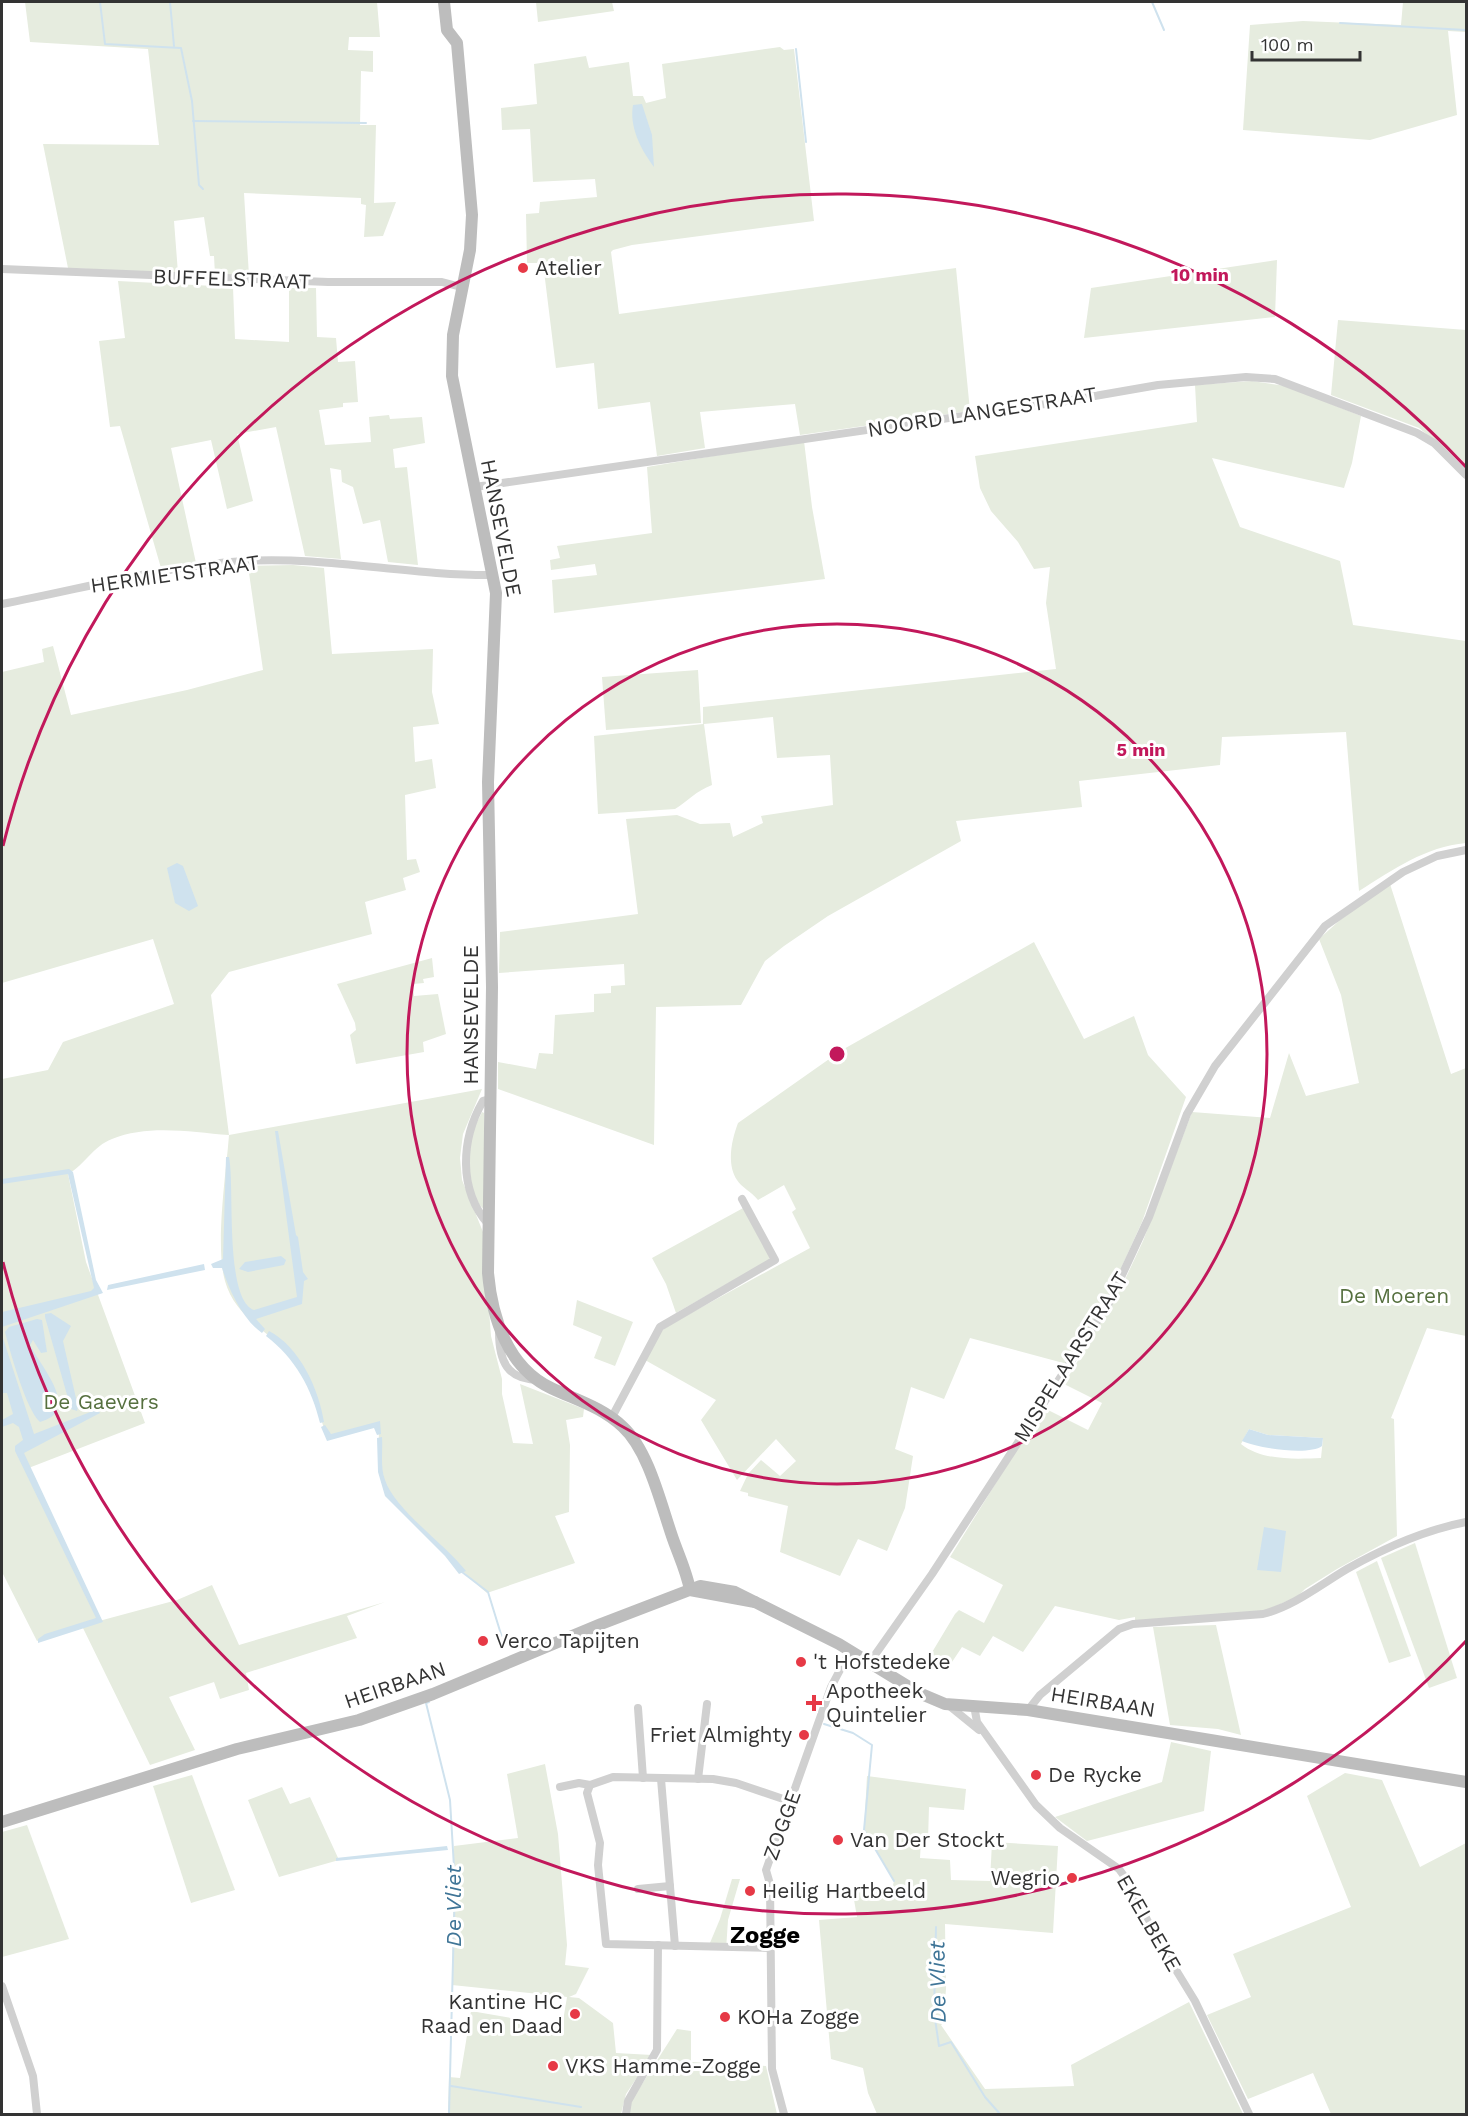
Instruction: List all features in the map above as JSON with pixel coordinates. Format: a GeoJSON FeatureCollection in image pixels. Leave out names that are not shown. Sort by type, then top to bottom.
{"type":"FeatureCollection","features":[{"type":"Feature","properties":{"kind":"street","name":"HANSEVELDE"},"geometry":{"type":"LineString","coordinates":[[444,2],[447,30],[457,43],[472,206],[470,250],[453,335],[452,376],[457,411],[494,575],[496,609],[488,803],[492,987],[488,1224],[490,1295],[500,1329],[521,1364],[539,1380],[612,1417]]}},
{"type":"Feature","properties":{"kind":"street","name":"BUFFELSTRAAT"},"geometry":{"type":"LineString","coordinates":[[2,269],[328,282],[442,282],[461,287]]}},
{"type":"Feature","properties":{"kind":"street","name":"NOORD LANGESTRAAT"},"geometry":{"type":"LineString","coordinates":[[475,487],[1066,401],[1158,385],[1246,377],[1275,380],[1417,433],[1434,443],[1467,475]]}},
{"type":"Feature","properties":{"kind":"street","name":"HERMIETSTRAAT"},"geometry":{"type":"LineString","coordinates":[[2,604],[139,576],[243,561],[305,561],[469,575],[494,575]]}},
{"type":"Feature","properties":{"kind":"street","name":"MISPELAARSTRAAT"},"geometry":{"type":"LineString","coordinates":[[870,1662],[932,1574],[1109,1303],[1132,1259],[1186,1114],[1201,1087],[1325,926],[1396,876],[1437,855],[1467,850]]}},
{"type":"Feature","properties":{"kind":"street"},"geometry":{"type":"LineString","coordinates":[[488,1224],[478,1212],[468,1182],[465,1149],[478,1110],[483,1101],[490,1099]]}},
{"type":"Feature","properties":{"kind":"street"},"geometry":{"type":"LineString","coordinates":[[690,1590],[640,1451],[624,1428],[612,1417],[660,1328],[775,1260],[742,1199]]}},
{"type":"Feature","properties":{"kind":"street"},"geometry":{"type":"LineString","coordinates":[[1028,1710],[1040,1695],[1119,1629],[1133,1624],[1263,1614],[1282,1609],[1349,1568],[1398,1543],[1467,1522]]}},
{"type":"Feature","properties":{"kind":"street","name":"HEIRBAAN"},"geometry":{"type":"LineString","coordinates":[[2,1822],[247,1746],[359,1720],[433,1694],[601,1624],[690,1590],[754,1602],[850,1651],[920,1693],[947,1704],[1028,1710],[1467,1782]]}},
{"type":"Feature","properties":{"kind":"street","name":"ZOGGE"},"geometry":{"type":"LineString","coordinates":[[784,2115],[772,2069],[771,1884],[766,1870],[831,1687],[850,1651]]}},
{"type":"Feature","properties":{"kind":"street"},"geometry":{"type":"LineString","coordinates":[[698,1779],[707,1704]]}},
{"type":"Feature","properties":{"kind":"street","name":"EKELBEKE"},"geometry":{"type":"LineString","coordinates":[[947,1704],[986,1735]]}},
{"type":"Feature","properties":{"kind":"street","name":"EKELBEKE"},"geometry":{"type":"LineString","coordinates":[[977,1706],[975,1717],[1036,1805],[1060,1828],[1119,1869],[1129,1883],[1154,1934],[1195,2001],[1249,2115]]}},
{"type":"Feature","properties":{"kind":"street"},"geometry":{"type":"LineString","coordinates":[[638,1708],[644,1778]]}},
{"type":"Feature","properties":{"kind":"street"},"geometry":{"type":"LineString","coordinates":[[560,1787],[579,1783],[590,1785],[613,1777],[698,1779],[736,1783],[792,1802]]}},
{"type":"Feature","properties":{"kind":"street"},"geometry":{"type":"LineString","coordinates":[[661,1779],[675,1946]]}},
{"type":"Feature","properties":{"kind":"street"},"geometry":{"type":"LineString","coordinates":[[590,1785],[587,1792],[600,1843],[598,1865],[606,1944],[770,1948]]}},
{"type":"Feature","properties":{"kind":"street"},"geometry":{"type":"LineString","coordinates":[[638,1889],[670,1886]]}},
{"type":"Feature","properties":{"kind":"street"},"geometry":{"type":"LineString","coordinates":[[626,2115],[635,2087],[655,2054],[658,1945]]}},
{"type":"Feature","properties":{"kind":"street"},"geometry":{"type":"LineString","coordinates":[[2,1986],[33,2076],[37,2115]]}},
{"type":"Feature","properties":{"kind":"green space"},"geometry":{"type":"Polygon","coordinates":[[[25,2],[377,2],[380,37],[349,37],[348,50],[373,51],[373,72],[361,71],[360,125],[376,125],[374,203],[396,202],[383,236],[364,237],[366,205],[361,204],[361,198],[244,193],[249,276],[215,275],[214,256],[210,256],[204,217],[174,221],[178,273],[68,268],[43,144],[159,145],[148,49],[30,42],[25,2]]]}},
{"type":"Feature","properties":{"kind":"green space"},"geometry":{"type":"Polygon","coordinates":[[[536,2],[612,2],[614,11],[538,22],[536,2]]]}},
{"type":"Feature","properties":{"kind":"green space"},"geometry":{"type":"Polygon","coordinates":[[[1403,2],[1466,2],[1466,32],[1448,31],[1457,115],[1370,140],[1243,130],[1250,25],[1303,21],[1401,25],[1403,2]]]}},
{"type":"Feature","properties":{"kind":"green space"},"geometry":{"type":"Polygon","coordinates":[[[780,47],[784,50],[794,49],[814,221],[632,245],[613,250],[611,252],[619,314],[956,268],[970,411],[800,435],[795,404],[700,412],[705,448],[657,456],[650,402],[598,409],[594,363],[556,368],[543,263],[527,263],[526,214],[539,213],[540,202],[597,197],[595,179],[533,182],[530,129],[502,130],[501,108],[537,104],[534,64],[586,56],[589,68],[629,62],[633,96],[643,96],[646,103],[666,98],[662,64],[780,47]]]}},
{"type":"Feature","properties":{"kind":"green space"},"geometry":{"type":"Polygon","coordinates":[[[1277,260],[1275,317],[1084,338],[1091,288],[1277,260]]]}},
{"type":"Feature","properties":{"kind":"green space"},"geometry":{"type":"Polygon","coordinates":[[[118,281],[233,287],[235,339],[289,342],[289,288],[316,288],[317,337],[336,338],[338,362],[355,361],[358,402],[343,403],[343,407],[319,410],[325,445],[371,442],[369,417],[389,415],[390,419],[422,417],[425,443],[393,449],[395,468],[407,467],[418,565],[388,562],[380,520],[363,524],[353,487],[342,482],[341,470],[330,468],[341,559],[305,556],[276,427],[237,434],[253,501],[227,509],[211,440],[171,448],[196,563],[161,568],[120,426],[110,427],[99,341],[125,338],[118,281]]]}},
{"type":"Feature","properties":{"kind":"green space"},"geometry":{"type":"Polygon","coordinates":[[[1338,320],[1466,330],[1466,467],[1419,428],[1331,395],[1338,320]]]}},
{"type":"Feature","properties":{"kind":"green space"},"geometry":{"type":"Polygon","coordinates":[[[1252,381],[1286,386],[1361,416],[1352,463],[1344,488],[1212,458],[1240,527],[1340,561],[1353,625],[1466,641],[1466,843],[1423,854],[1359,891],[1346,732],[1222,737],[1220,765],[1079,781],[1082,807],[956,821],[961,841],[828,916],[784,946],[765,961],[741,1005],[656,1007],[654,1145],[498,1089],[498,1062],[536,1069],[539,1053],[553,1054],[555,1015],[594,1012],[594,994],[611,993],[611,986],[625,985],[624,964],[499,973],[500,932],[638,914],[626,819],[677,815],[700,824],[730,823],[733,837],[763,823],[761,816],[833,805],[830,755],[777,758],[773,717],[704,724],[712,785],[675,809],[598,814],[594,736],[703,724],[703,707],[1056,669],[1046,603],[1050,567],[1034,569],[1018,542],[991,511],[980,488],[975,456],[1197,422],[1195,385],[1252,381]]]}},
{"type":"Feature","properties":{"kind":"green space"},"geometry":{"type":"Polygon","coordinates":[[[804,441],[812,507],[825,579],[554,613],[552,580],[597,575],[595,564],[551,570],[550,560],[560,558],[557,546],[652,533],[647,467],[804,441]]]}},
{"type":"Feature","properties":{"kind":"green space","name":"De Gaevers"},"geometry":{"type":"Polygon","coordinates":[[[293,565],[324,568],[332,654],[433,649],[432,692],[439,724],[413,727],[415,762],[432,759],[436,788],[405,795],[407,860],[416,859],[420,872],[403,878],[406,890],[365,902],[372,934],[229,972],[211,995],[229,1135],[170,1130],[126,1134],[105,1142],[68,1174],[86,1262],[145,1423],[26,1469],[99,1621],[177,1600],[212,1585],[239,1645],[385,1602],[347,1616],[357,1638],[246,1673],[249,1690],[220,1699],[214,1682],[169,1697],[195,1750],[150,1765],[82,1626],[37,1641],[2,1572],[2,1079],[48,1070],[63,1042],[174,1004],[153,939],[2,983],[2,672],[44,662],[42,649],[53,646],[71,715],[187,690],[263,670],[248,566],[293,565]]]}},
{"type":"Feature","properties":{"kind":"green space"},"geometry":{"type":"Polygon","coordinates":[[[698,670],[701,723],[606,730],[602,677],[698,670]]]}},
{"type":"Feature","properties":{"kind":"green space","name":"De Moeren"},"geometry":{"type":"Polygon","coordinates":[[[1390,884],[1451,1074],[1466,1068],[1466,1336],[1427,1328],[1391,1418],[1394,1419],[1397,1536],[1337,1569],[1298,1596],[1265,1611],[1135,1621],[1135,1617],[1119,1620],[1055,1606],[1023,1652],[993,1636],[980,1656],[962,1647],[950,1665],[931,1654],[955,1614],[959,1610],[984,1623],[1003,1585],[950,1557],[1017,1449],[1046,1409],[1088,1430],[1102,1403],[1064,1384],[1121,1288],[1143,1241],[1192,1112],[1270,1118],[1289,1053],[1306,1096],[1359,1083],[1341,995],[1319,939],[1340,920],[1390,884]],[[1249,1429],[1241,1444],[1249,1450],[1269,1456],[1321,1458],[1323,1438],[1268,1435],[1249,1429]]]}},
{"type":"Feature","properties":{"kind":"green space"},"geometry":{"type":"Polygon","coordinates":[[[1034,942],[1084,1039],[1134,1016],[1148,1055],[1186,1097],[1142,1222],[1108,1297],[1067,1364],[970,1338],[944,1399],[911,1387],[895,1449],[913,1456],[905,1508],[887,1551],[858,1539],[840,1576],[780,1552],[788,1506],[748,1496],[748,1493],[740,1491],[748,1474],[761,1460],[780,1476],[796,1461],[776,1439],[737,1480],[701,1420],[716,1400],[645,1360],[659,1333],[669,1325],[810,1248],[792,1212],[796,1209],[784,1185],[758,1200],[737,1180],[731,1159],[732,1144],[738,1123],[842,1050],[1034,942]]]}},
{"type":"Feature","properties":{"kind":"green space"},"geometry":{"type":"Polygon","coordinates":[[[432,958],[434,977],[423,979],[424,983],[413,984],[414,996],[438,994],[446,1034],[423,1042],[424,1052],[356,1064],[350,1035],[356,1030],[355,1023],[337,984],[432,958]]]}},
{"type":"Feature","properties":{"kind":"green space"},"geometry":{"type":"Polygon","coordinates":[[[482,1089],[463,1134],[460,1158],[462,1180],[483,1232],[491,1336],[502,1379],[502,1394],[513,1443],[533,1444],[520,1384],[584,1409],[583,1417],[566,1420],[570,1445],[569,1512],[555,1516],[575,1563],[487,1593],[413,1523],[388,1493],[381,1476],[378,1423],[327,1438],[305,1377],[293,1359],[245,1315],[230,1294],[225,1281],[222,1266],[221,1230],[229,1135],[482,1089]]]}},
{"type":"Feature","properties":{"kind":"green space"},"geometry":{"type":"Polygon","coordinates":[[[482,1112],[484,1113],[484,1209],[475,1197],[469,1159],[472,1135],[482,1112]]]}},
{"type":"Feature","properties":{"kind":"green space"},"geometry":{"type":"Polygon","coordinates":[[[745,1207],[770,1257],[769,1260],[676,1313],[666,1284],[652,1258],[745,1207]]]}},
{"type":"Feature","properties":{"kind":"green space"},"geometry":{"type":"Polygon","coordinates":[[[577,1300],[633,1322],[615,1366],[594,1358],[602,1337],[573,1325],[577,1300]]]}},
{"type":"Feature","properties":{"kind":"green space"},"geometry":{"type":"Polygon","coordinates":[[[1415,1543],[1457,1678],[1429,1688],[1381,1558],[1415,1543]]]}},
{"type":"Feature","properties":{"kind":"green space"},"geometry":{"type":"Polygon","coordinates":[[[1377,1561],[1411,1656],[1389,1663],[1356,1572],[1377,1561]]]}},
{"type":"Feature","properties":{"kind":"green space"},"geometry":{"type":"Polygon","coordinates":[[[1216,1625],[1241,1735],[1218,1729],[1170,1725],[1153,1627],[1216,1625]]]}},
{"type":"Feature","properties":{"kind":"green space"},"geometry":{"type":"Polygon","coordinates":[[[1171,1742],[1211,1751],[1204,1811],[1087,1841],[1055,1817],[1162,1782],[1171,1742]]]}},
{"type":"Feature","properties":{"kind":"green space"},"geometry":{"type":"Polygon","coordinates":[[[545,1764],[558,1834],[567,1945],[565,1965],[589,1968],[576,1994],[569,1997],[579,1998],[613,2023],[616,2053],[652,2055],[626,2094],[621,2114],[448,2114],[449,2077],[460,2078],[471,2011],[562,2027],[567,1997],[452,1985],[454,1846],[518,1838],[507,1774],[545,1764]]]}},
{"type":"Feature","properties":{"kind":"green space"},"geometry":{"type":"Polygon","coordinates":[[[1345,1773],[1382,1780],[1420,1867],[1466,1843],[1466,2114],[1331,2114],[1313,2073],[1248,2099],[1207,2015],[1251,1997],[1233,1954],[1351,1907],[1307,1796],[1345,1773]]]}},
{"type":"Feature","properties":{"kind":"green space"},"geometry":{"type":"Polygon","coordinates":[[[192,1775],[235,1890],[191,1903],[153,1786],[192,1775]]]}},
{"type":"Feature","properties":{"kind":"green space"},"geometry":{"type":"Polygon","coordinates":[[[867,1776],[966,1789],[964,1810],[929,1807],[928,1840],[921,1840],[920,1858],[950,1860],[951,1880],[990,1881],[992,1842],[1058,1846],[1053,1933],[945,1924],[944,2012],[946,2021],[941,2025],[985,2089],[1074,2086],[1071,2065],[1189,2002],[1243,2114],[877,2114],[868,2093],[863,2068],[831,2059],[819,1920],[857,1917],[853,1894],[893,1885],[894,1881],[864,1830],[867,1776]]]}},
{"type":"Feature","properties":{"kind":"green space"},"geometry":{"type":"Polygon","coordinates":[[[282,1787],[290,1804],[310,1797],[339,1860],[279,1877],[248,1800],[282,1787]]]}},
{"type":"Feature","properties":{"kind":"green space"},"geometry":{"type":"Polygon","coordinates":[[[27,1825],[69,1939],[2,1957],[2,1832],[27,1825]]]}},
{"type":"Feature","properties":{"kind":"green space"},"geometry":{"type":"Polygon","coordinates":[[[732,1879],[740,1879],[728,1920],[726,1950],[707,1950],[720,1919],[732,1879]]]}},
{"type":"Feature","properties":{"kind":"green space"},"geometry":{"type":"Polygon","coordinates":[[[677,2029],[691,2031],[691,2062],[766,2066],[777,2114],[630,2114],[630,2103],[677,2029]]]}},
{"type":"Feature","properties":{"kind":"water"},"geometry":{"type":"Polygon","coordinates":[[[642,104],[652,135],[654,167],[634,130],[633,105],[642,104]]]}},
{"type":"Feature","properties":{"kind":"water"},"geometry":{"type":"Polygon","coordinates":[[[177,863],[183,866],[198,906],[189,911],[175,903],[167,868],[177,863]]]}},
{"type":"Feature","properties":{"kind":"water"},"geometry":{"type":"Polygon","coordinates":[[[275,1131],[278,1131],[303,1272],[308,1279],[304,1281],[302,1304],[256,1319],[265,1329],[262,1333],[237,1304],[222,1268],[213,1268],[211,1264],[223,1259],[226,1157],[229,1157],[234,1264],[238,1286],[245,1301],[254,1310],[297,1297],[275,1131]]]}},
{"type":"Feature","properties":{"kind":"water"},"geometry":{"type":"Polygon","coordinates":[[[69,1169],[73,1172],[96,1280],[103,1293],[2,1327],[2,1312],[91,1291],[94,1288],[68,1174],[2,1184],[2,1179],[69,1169]]]}},
{"type":"Feature","properties":{"kind":"water"},"geometry":{"type":"Polygon","coordinates":[[[281,1256],[286,1260],[284,1265],[248,1272],[239,1269],[245,1262],[281,1256]]]}},
{"type":"Feature","properties":{"kind":"water"},"geometry":{"type":"Polygon","coordinates":[[[204,1264],[205,1270],[107,1290],[108,1285],[204,1264]]]}},
{"type":"Feature","properties":{"kind":"water"},"geometry":{"type":"Polygon","coordinates":[[[51,1313],[71,1326],[63,1341],[77,1411],[71,1409],[45,1317],[45,1314],[51,1313]]]}},
{"type":"Feature","properties":{"kind":"water"},"geometry":{"type":"Polygon","coordinates":[[[37,1319],[42,1320],[47,1352],[41,1353],[33,1340],[30,1345],[49,1376],[58,1399],[58,1408],[52,1416],[40,1422],[29,1406],[5,1332],[9,1327],[37,1319]]]}},
{"type":"Feature","properties":{"kind":"water"},"geometry":{"type":"Polygon","coordinates":[[[269,1331],[290,1347],[299,1358],[313,1383],[324,1422],[320,1423],[307,1386],[294,1364],[266,1336],[269,1331]]]}},
{"type":"Feature","properties":{"kind":"water"},"geometry":{"type":"Polygon","coordinates":[[[2,1335],[34,1434],[98,1409],[100,1413],[24,1453],[103,1622],[38,1643],[38,1639],[45,1634],[96,1618],[15,1451],[15,1446],[23,1440],[19,1427],[13,1423],[2,1427],[2,1420],[13,1414],[7,1393],[2,1393],[2,1335]]]}},
{"type":"Feature","properties":{"kind":"water"},"geometry":{"type":"Polygon","coordinates":[[[380,1421],[381,1434],[377,1435],[374,1428],[327,1441],[321,1427],[325,1425],[331,1434],[380,1421]]]}},
{"type":"Feature","properties":{"kind":"water"},"geometry":{"type":"Polygon","coordinates":[[[1249,1429],[1268,1435],[1323,1438],[1322,1446],[1295,1451],[1259,1446],[1242,1441],[1249,1429]]]}},
{"type":"Feature","properties":{"kind":"water"},"geometry":{"type":"Polygon","coordinates":[[[382,1437],[383,1470],[390,1491],[409,1515],[466,1571],[459,1574],[445,1556],[385,1496],[378,1472],[377,1438],[382,1437]]]}},
{"type":"Feature","properties":{"kind":"water"},"geometry":{"type":"Polygon","coordinates":[[[1264,1527],[1286,1531],[1281,1572],[1257,1570],[1264,1527]]]}},
{"type":"Feature","properties":{"kind":"water"},"geometry":{"type":"Polygon","coordinates":[[[447,1846],[448,1850],[336,1861],[336,1858],[447,1846]]]}},
{"type":"Feature","properties":{"kind":"waterway"},"geometry":{"type":"LineString","coordinates":[[100,2],[105,44],[181,48],[192,101],[199,185],[203,189]]}},
{"type":"Feature","properties":{"kind":"waterway"},"geometry":{"type":"LineString","coordinates":[[170,2],[174,46]]}},
{"type":"Feature","properties":{"kind":"waterway"},"geometry":{"type":"LineString","coordinates":[[1152,2],[1164,30]]}},
{"type":"Feature","properties":{"kind":"waterway"},"geometry":{"type":"LineString","coordinates":[[1340,23],[1466,30]]}},
{"type":"Feature","properties":{"kind":"waterway"},"geometry":{"type":"LineString","coordinates":[[796,49],[806,142]]}},
{"type":"Feature","properties":{"kind":"waterway"},"geometry":{"type":"LineString","coordinates":[[193,121],[366,123]]}},
{"type":"Feature","properties":{"kind":"waterway"},"geometry":{"type":"LineString","coordinates":[[462,1572],[488,1592],[504,1644]]}},
{"type":"Feature","properties":{"kind":"waterway","name":"De Vliet"},"geometry":{"type":"LineString","coordinates":[[429,1702],[426,1703],[450,1800],[455,1884],[449,2114]]}},
{"type":"Feature","properties":{"kind":"waterway","name":"De Vliet"},"geometry":{"type":"LineString","coordinates":[[824,1724],[853,1733],[872,1745],[864,1830],[894,1881]]}},
{"type":"Feature","properties":{"kind":"waterway","name":"De Vliet"},"geometry":{"type":"LineString","coordinates":[[936,1927],[934,2012],[939,2046],[951,2042],[985,2097],[1000,2114]]}},
{"type":"Feature","properties":{"kind":"waterway"},"geometry":{"type":"LineString","coordinates":[[451,2086],[581,2107]]}},
{"type":"Feature","properties":{"kind":"place","name":"Atelier"},"geometry":{"type":"Point","coordinates":[523,268]}},
{"type":"Feature","properties":{"kind":"place","name":"Verco Tapijten"},"geometry":{"type":"Point","coordinates":[483,1641]}},
{"type":"Feature","properties":{"kind":"place","name":"'t Hofstedeke"},"geometry":{"type":"Point","coordinates":[801,1662]}},
{"type":"Feature","properties":{"kind":"place","name":"Apotheek Quintelier"},"geometry":{"type":"Point","coordinates":[814,1703]}},
{"type":"Feature","properties":{"kind":"place","name":"Friet Almighty"},"geometry":{"type":"Point","coordinates":[804,1735]}},
{"type":"Feature","properties":{"kind":"place","name":"De Rycke"},"geometry":{"type":"Point","coordinates":[1036,1775]}},
{"type":"Feature","properties":{"kind":"place","name":"Van Der Stockt"},"geometry":{"type":"Point","coordinates":[838,1840]}},
{"type":"Feature","properties":{"kind":"place","name":"Wegrio"},"geometry":{"type":"Point","coordinates":[1072,1878]}},
{"type":"Feature","properties":{"kind":"place","name":"Heilig Hartbeeld"},"geometry":{"type":"Point","coordinates":[750,1891]}},
{"type":"Feature","properties":{"kind":"place","name":"Kantine HC Raad en Daad"},"geometry":{"type":"Point","coordinates":[575,2014]}},
{"type":"Feature","properties":{"kind":"place","name":"KOHa Zogge"},"geometry":{"type":"Point","coordinates":[725,2017]}},
{"type":"Feature","properties":{"kind":"place","name":"VKS Hamme-Zogge"},"geometry":{"type":"Point","coordinates":[553,2066]}},
{"type":"Feature","properties":{"kind":"district","name":"Zogge"},"geometry":{"type":"Point","coordinates":[765,1935]}}]}
